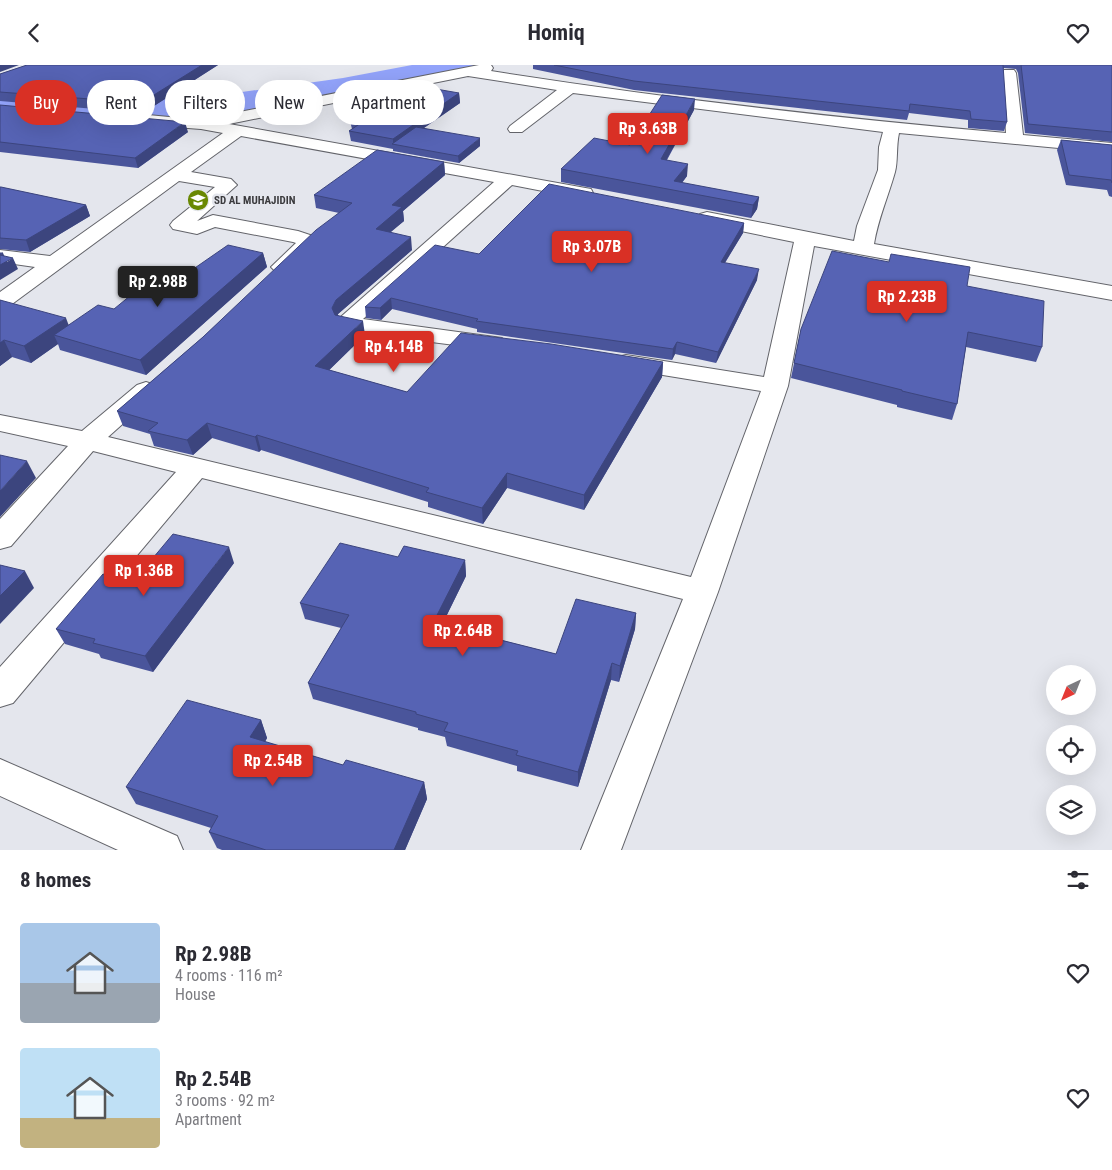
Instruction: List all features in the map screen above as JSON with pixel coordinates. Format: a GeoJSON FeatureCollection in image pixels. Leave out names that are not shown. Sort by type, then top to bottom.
{"type":"FeatureCollection","features":[{"type":"Feature","properties":{"kind":"street"},"geometry":{"type":"LineString","coordinates":[[245,115],[501,65]]}},
{"type":"Feature","properties":{"kind":"street"},"geometry":{"type":"LineString","coordinates":[[469,72],[570,88],[891,132],[1014,139],[1112,148]]}},
{"type":"Feature","properties":{"kind":"street"},"geometry":{"type":"LineString","coordinates":[[1010,73],[1014,139]]}},
{"type":"Feature","properties":{"kind":"street"},"geometry":{"type":"LineString","coordinates":[[516,129],[570,88]]}},
{"type":"Feature","properties":{"kind":"street"},"geometry":{"type":"LineString","coordinates":[[207,125],[604,197]]}},
{"type":"Feature","properties":{"kind":"street"},"geometry":{"type":"LineString","coordinates":[[0,302],[238,130]]}},
{"type":"Feature","properties":{"kind":"street"},"geometry":{"type":"LineString","coordinates":[[863,248],[867,226],[887,170],[887,147],[891,132]]}},
{"type":"Feature","properties":{"kind":"street"},"geometry":{"type":"LineString","coordinates":[[176,175],[228,185],[180,225],[197,228],[214,221],[306,240],[307,244],[268,280]]}},
{"type":"Feature","properties":{"kind":"street"},"geometry":{"type":"LineString","coordinates":[[508,179],[346,322],[353,325],[512,345]]}},
{"type":"Feature","properties":{"kind":"street"},"geometry":{"type":"LineString","coordinates":[[691,214],[805,238],[1112,293]]}},
{"type":"Feature","properties":{"kind":"street"},"geometry":{"type":"LineString","coordinates":[[601,850],[702,593],[775,386],[784,350],[805,238]]}},
{"type":"Feature","properties":{"kind":"street"},"geometry":{"type":"LineString","coordinates":[[0,256],[54,263]]}},
{"type":"Feature","properties":{"kind":"street"},"geometry":{"type":"LineString","coordinates":[[600,358],[775,386]]}},
{"type":"Feature","properties":{"kind":"street"},"geometry":{"type":"LineString","coordinates":[[0,538],[87,441],[161,377]]}},
{"type":"Feature","properties":{"kind":"street"},"geometry":{"type":"LineString","coordinates":[[0,423],[87,441],[702,593]]}},
{"type":"Feature","properties":{"kind":"street"},"geometry":{"type":"LineString","coordinates":[[0,692],[195,468]]}},
{"type":"Feature","properties":{"kind":"street"},"geometry":{"type":"LineString","coordinates":[[0,777],[163,850]]}},
{"type":"Feature","properties":{"kind":"building"},"geometry":{"type":"Polygon","coordinates":[[[27,65],[202,65],[178,80],[165,80],[165,88],[155,94],[155,80],[87,80],[87,99],[77,98],[77,80],[15,80],[15,93],[0,92],[0,74],[27,65]]]}},
{"type":"Feature","properties":{"kind":"building"},"geometry":{"type":"Polygon","coordinates":[[[554,65],[1003,65],[1007,122],[971,119],[970,111],[910,104],[909,111],[634,81],[554,65]]]}},
{"type":"Feature","properties":{"kind":"building"},"geometry":{"type":"Polygon","coordinates":[[[1021,65],[1112,65],[1112,132],[1028,124],[1021,65]]]}},
{"type":"Feature","properties":{"kind":"building"},"geometry":{"type":"Polygon","coordinates":[[[444,90],[459,93],[444,103],[444,90]]]}},
{"type":"Feature","properties":{"kind":"building"},"geometry":{"type":"Polygon","coordinates":[[[662,95],[695,99],[661,159],[688,164],[674,181],[759,197],[753,205],[561,169],[594,138],[630,145],[662,95]]]}},
{"type":"Feature","properties":{"kind":"building"},"geometry":{"type":"Polygon","coordinates":[[[0,105],[15,106],[15,125],[77,125],[77,112],[87,113],[87,125],[155,125],[155,119],[165,120],[165,125],[181,125],[135,158],[0,142],[0,105]]]}},
{"type":"Feature","properties":{"kind":"building"},"geometry":{"type":"Polygon","coordinates":[[[358,125],[413,125],[393,139],[349,131],[358,125]]]}},
{"type":"Feature","properties":{"kind":"building"},"geometry":{"type":"Polygon","coordinates":[[[416,127],[480,138],[458,156],[392,144],[416,127]]]}},
{"type":"Feature","properties":{"kind":"building"},"geometry":{"type":"Polygon","coordinates":[[[1061,140],[1112,145],[1112,183],[1111,180],[1069,175],[1061,140]]]}},
{"type":"Feature","properties":{"kind":"building"},"geometry":{"type":"Polygon","coordinates":[[[377,150],[444,162],[392,205],[402,207],[376,229],[411,237],[336,300],[332,308],[335,315],[363,321],[315,366],[407,392],[461,333],[551,344],[663,362],[584,495],[507,473],[482,508],[426,492],[429,488],[257,435],[255,437],[207,423],[187,440],[148,431],[158,423],[117,411],[203,337],[316,230],[352,203],[314,195],[377,150]]]}},
{"type":"Feature","properties":{"kind":"building"},"geometry":{"type":"Polygon","coordinates":[[[549,184],[744,223],[721,262],[759,269],[718,352],[677,342],[673,349],[476,321],[478,319],[391,298],[380,308],[365,307],[435,245],[479,254],[549,184]]]}},
{"type":"Feature","properties":{"kind":"building"},"geometry":{"type":"Polygon","coordinates":[[[0,187],[86,205],[26,240],[0,238],[0,187]]]}},
{"type":"Feature","properties":{"kind":"building"},"geometry":{"type":"Polygon","coordinates":[[[228,245],[263,253],[140,360],[54,335],[98,305],[114,309],[142,286],[163,290],[228,245]]]}},
{"type":"Feature","properties":{"kind":"building"},"geometry":{"type":"Polygon","coordinates":[[[832,251],[889,262],[891,254],[970,267],[967,286],[1044,301],[1042,347],[968,332],[957,404],[794,363],[801,329],[832,251]]]}},
{"type":"Feature","properties":{"kind":"building"},"geometry":{"type":"Polygon","coordinates":[[[0,255],[13,258],[0,265],[0,255]]]}},
{"type":"Feature","properties":{"kind":"building"},"geometry":{"type":"Polygon","coordinates":[[[0,300],[66,318],[24,346],[4,340],[0,343],[0,300]]]}},
{"type":"Feature","properties":{"kind":"building"},"geometry":{"type":"Polygon","coordinates":[[[0,455],[27,461],[0,491],[0,455]]]}},
{"type":"Feature","properties":{"kind":"building"},"geometry":{"type":"Polygon","coordinates":[[[173,534],[229,547],[145,656],[93,643],[95,639],[56,629],[103,574],[133,582],[173,534]]]}},
{"type":"Feature","properties":{"kind":"building"},"geometry":{"type":"Polygon","coordinates":[[[340,543],[398,557],[404,546],[465,560],[433,623],[556,654],[576,599],[636,613],[620,666],[612,663],[578,772],[516,755],[518,751],[444,731],[448,723],[416,714],[416,712],[308,683],[349,615],[300,603],[340,543]]]}},
{"type":"Feature","properties":{"kind":"building"},"geometry":{"type":"Polygon","coordinates":[[[0,565],[25,571],[0,596],[0,565]]]}},
{"type":"Feature","properties":{"kind":"building"},"geometry":{"type":"Polygon","coordinates":[[[187,700],[261,720],[250,737],[343,765],[346,760],[424,782],[394,850],[266,850],[209,832],[218,816],[126,787],[187,700]]]}},
{"type":"Feature","properties":{"kind":"waterway"},"geometry":{"type":"LineString","coordinates":[[0,100],[66,106],[185,112],[343,89],[471,65]]}},
{"type":"Feature","properties":{"kind":"place","name":"SD AL MUHAJIDIN"},"geometry":{"type":"Point","coordinates":[198,200]}}]}
